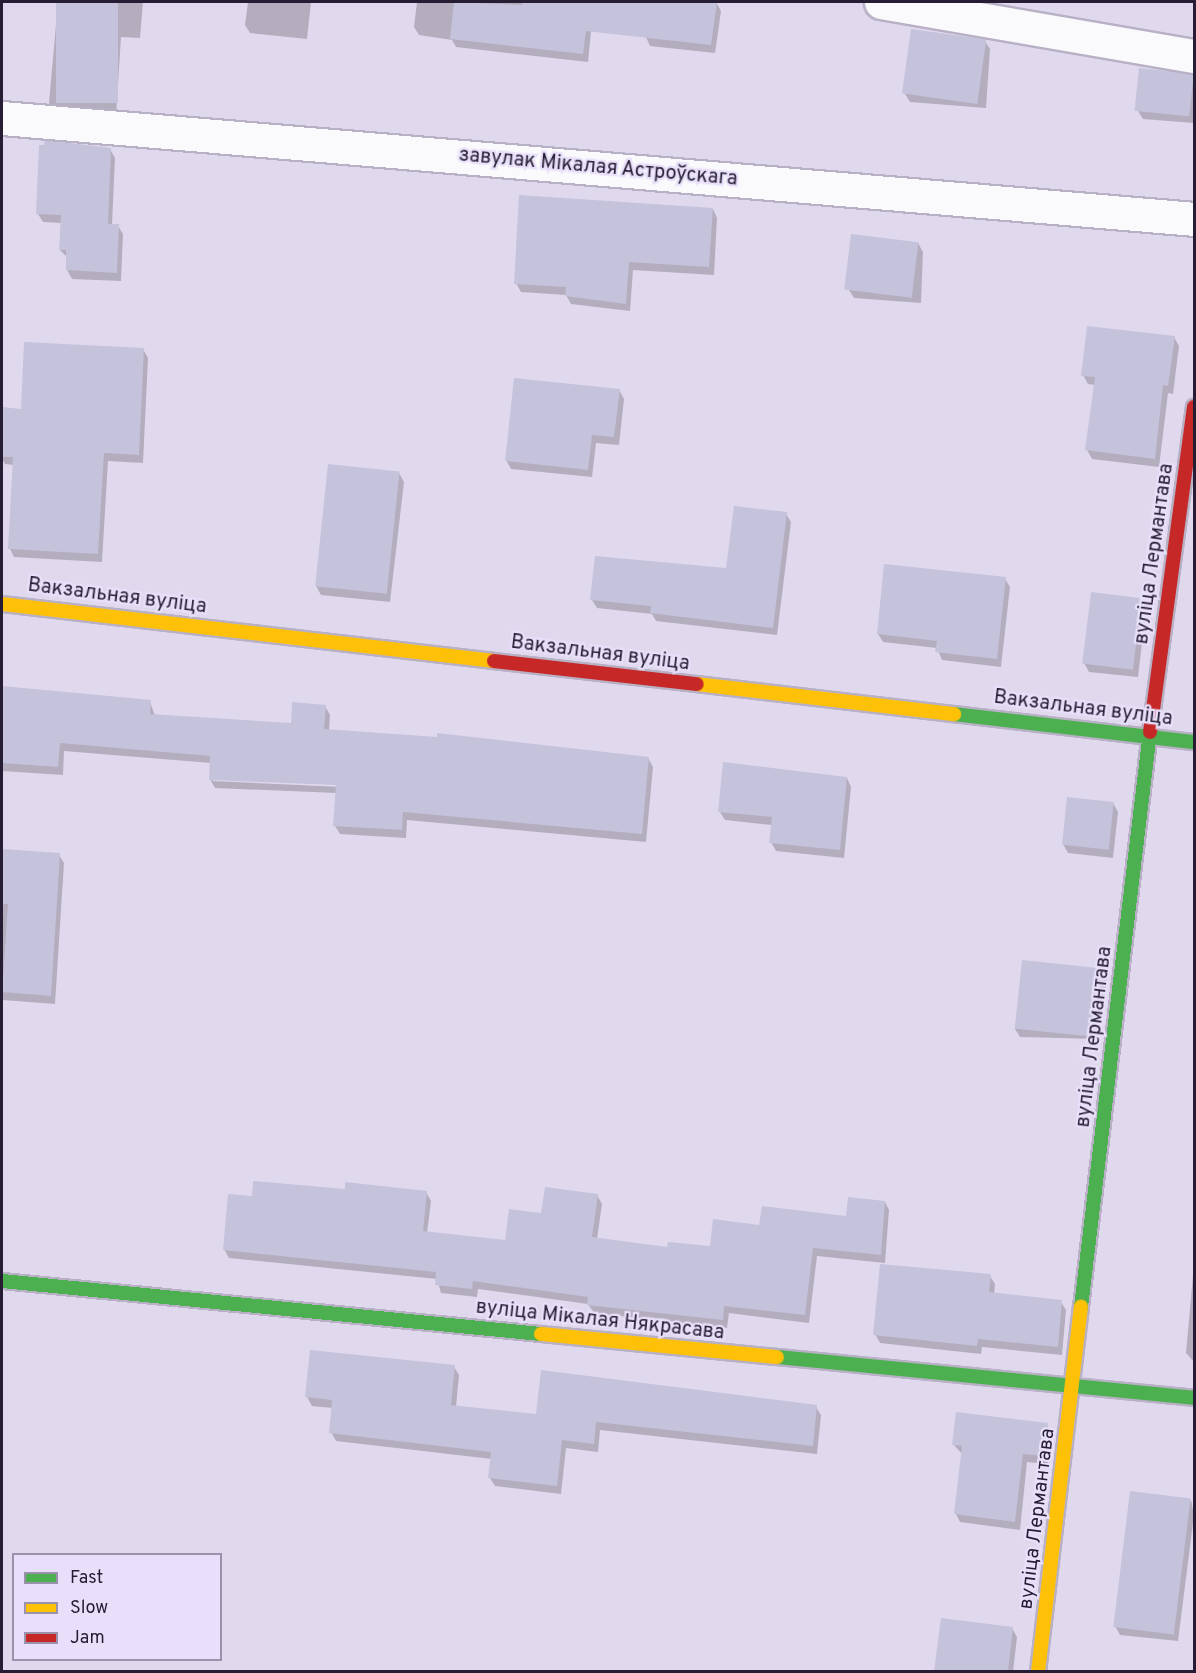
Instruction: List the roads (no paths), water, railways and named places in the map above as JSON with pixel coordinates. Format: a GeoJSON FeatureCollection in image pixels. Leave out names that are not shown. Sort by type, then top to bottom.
{"type":"FeatureCollection","features":[{"type":"Feature","properties":{"kind":"street"},"geometry":{"type":"LineString","coordinates":[[881,2],[1194,56]]}},
{"type":"Feature","properties":{"kind":"street","name":"завулак Мікалая Астроўскага"},"geometry":{"type":"LineString","coordinates":[[2,118],[1194,219]]}},
{"type":"Feature","properties":{"kind":"street","name":"вуліца Лермантава"},"geometry":{"type":"LineString","coordinates":[[1038,1671],[1075,1389],[1149,737],[1194,407]]}},
{"type":"Feature","properties":{"kind":"street","name":"Вакзальная вуліца"},"geometry":{"type":"LineString","coordinates":[[2,604],[1194,742]]}},
{"type":"Feature","properties":{"kind":"street","name":"вуліца Мікалая Някрасава"},"geometry":{"type":"LineString","coordinates":[[2,1281],[1075,1389],[1194,1398]]}}]}
